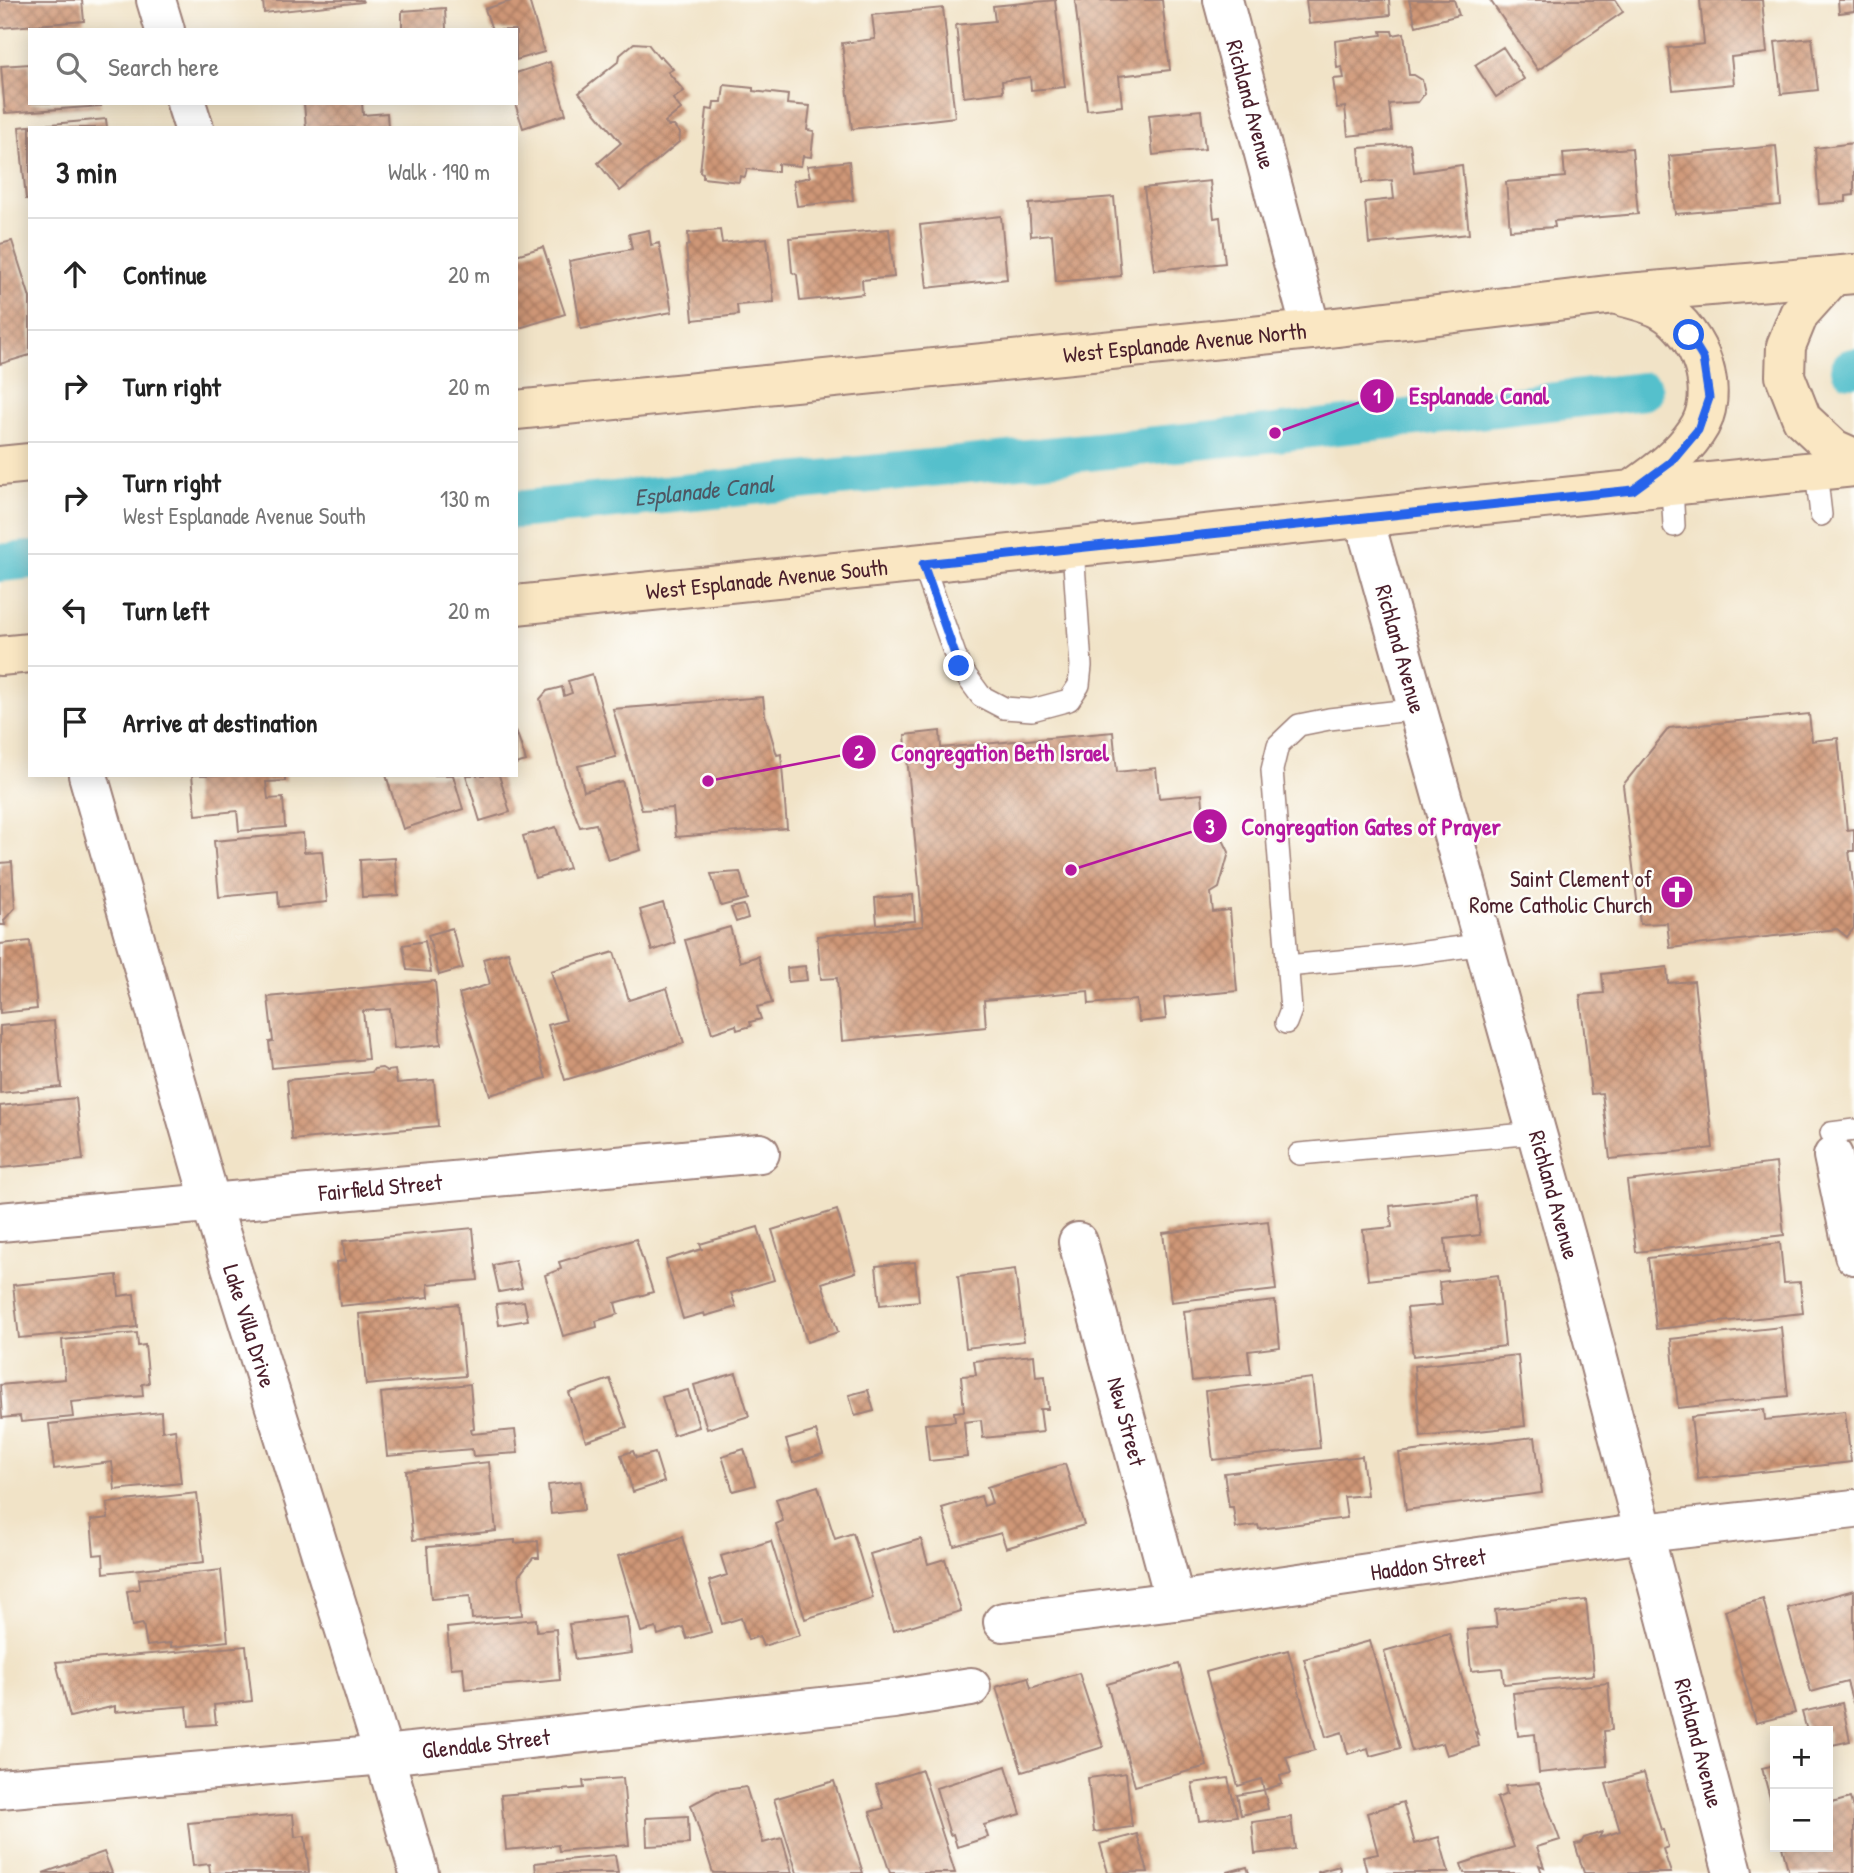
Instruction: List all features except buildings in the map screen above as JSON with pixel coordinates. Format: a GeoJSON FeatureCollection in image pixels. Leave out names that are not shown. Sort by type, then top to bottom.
{"type":"FeatureCollection","features":[{"type":"Feature","properties":{"kind":"main road","name":"West Esplanade Avenue North"},"geometry":{"type":"LineString","coordinates":[[518,410],[1311,330],[1616,294],[1843,275]]}},
{"type":"Feature","properties":{"kind":"main road"},"geometry":{"type":"LineString","coordinates":[[1843,275],[1799,314],[1786,346],[1785,376],[1802,419],[1834,449],[1854,458]]}},
{"type":"Feature","properties":{"kind":"main road"},"geometry":{"type":"LineString","coordinates":[[1616,294],[1662,310],[1689,335],[1703,358],[1709,398],[1698,430],[1671,462],[1633,490]]}},
{"type":"Feature","properties":{"kind":"main road"},"geometry":{"type":"LineString","coordinates":[[0,466],[28,463]]}},
{"type":"Feature","properties":{"kind":"main road","name":"West Esplanade Avenue South"},"geometry":{"type":"LineString","coordinates":[[518,605],[1854,467]]}},
{"type":"Feature","properties":{"kind":"main road"},"geometry":{"type":"LineString","coordinates":[[0,656],[28,653]]}},
{"type":"Feature","properties":{"kind":"street"},"geometry":{"type":"LineString","coordinates":[[156,0],[164,28]]}},
{"type":"Feature","properties":{"kind":"street","name":"Richland Avenue"},"geometry":{"type":"LineString","coordinates":[[1223,0],[1311,330]]}},
{"type":"Feature","properties":{"kind":"street"},"geometry":{"type":"LineString","coordinates":[[187,105],[193,126]]}},
{"type":"Feature","properties":{"kind":"street","name":"Richland Avenue"},"geometry":{"type":"LineString","coordinates":[[1364,519],[1569,1248],[1733,1873]]}},
{"type":"Feature","properties":{"kind":"street","name":"Lake Villa Drive"},"geometry":{"type":"LineString","coordinates":[[89,777],[211,1203],[419,1873]]}},
{"type":"Feature","properties":{"kind":"street"},"geometry":{"type":"LineString","coordinates":[[1839,1140],[1854,1255]]}},
{"type":"Feature","properties":{"kind":"street","name":"Fairfield Street"},"geometry":{"type":"LineString","coordinates":[[0,1222],[760,1153]]}},
{"type":"Feature","properties":{"kind":"street","name":"New Street"},"geometry":{"type":"LineString","coordinates":[[1078,1242],[1175,1601]]}},
{"type":"Feature","properties":{"kind":"street","name":"Haddon Street"},"geometry":{"type":"LineString","coordinates":[[1003,1622],[1175,1601],[1644,1533],[1854,1509]]}},
{"type":"Feature","properties":{"kind":"street","name":"Glendale Street"},"geometry":{"type":"LineString","coordinates":[[0,1789],[384,1755],[894,1699],[971,1687]]}},
{"type":"Feature","properties":{"kind":"lane"},"geometry":{"type":"LineString","coordinates":[[1816,471],[1821,515]]}},
{"type":"Feature","properties":{"kind":"lane"},"geometry":{"type":"LineString","coordinates":[[1672,486],[1674,526]]}},
{"type":"Feature","properties":{"kind":"lane"},"geometry":{"type":"LineString","coordinates":[[923,564],[959,666],[981,696],[1004,708],[1032,710],[1069,700],[1079,685],[1081,666],[1073,549]]}},
{"type":"Feature","properties":{"kind":"lane"},"geometry":{"type":"LineString","coordinates":[[1286,1023],[1291,1010],[1272,771],[1278,745],[1299,725],[1419,709]]}},
{"type":"Feature","properties":{"kind":"lane"},"geometry":{"type":"LineString","coordinates":[[1287,966],[1484,944]]}},
{"type":"Feature","properties":{"kind":"lane"},"geometry":{"type":"LineString","coordinates":[[1299,1154],[1536,1133]]}},
{"type":"Feature","properties":{"kind":"waterway","name":"Esplanade Canal"},"geometry":{"type":"LineString","coordinates":[[1850,368],[1854,367]]}},
{"type":"Feature","properties":{"kind":"waterway","name":"Esplanade Canal"},"geometry":{"type":"LineString","coordinates":[[518,510],[1275,433],[1644,391]]}},
{"type":"Feature","properties":{"kind":"waterway","name":"Esplanade Canal"},"geometry":{"type":"LineString","coordinates":[[0,563],[28,560]]}},
{"type":"Feature","properties":{"kind":"place","name":"Esplanade Canal"},"geometry":{"type":"Point","coordinates":[1275,433]}},
{"type":"Feature","properties":{"kind":"place","name":"Congregation Beth Israel"},"geometry":{"type":"Point","coordinates":[708,781]}},
{"type":"Feature","properties":{"kind":"place","name":"Congregation Gates of Prayer"},"geometry":{"type":"Point","coordinates":[1071,870]}},
{"type":"Feature","properties":{"kind":"place","name":"Saint Clement of Rome Catholic Church"},"geometry":{"type":"Point","coordinates":[1677,892]}},
{"type":"Feature","properties":{"kind":"route"},"geometry":{"type":"LineString","coordinates":[[959,666],[923,564],[1633,490],[1671,462],[1698,430],[1709,398],[1703,358],[1689,335]]}}]}
